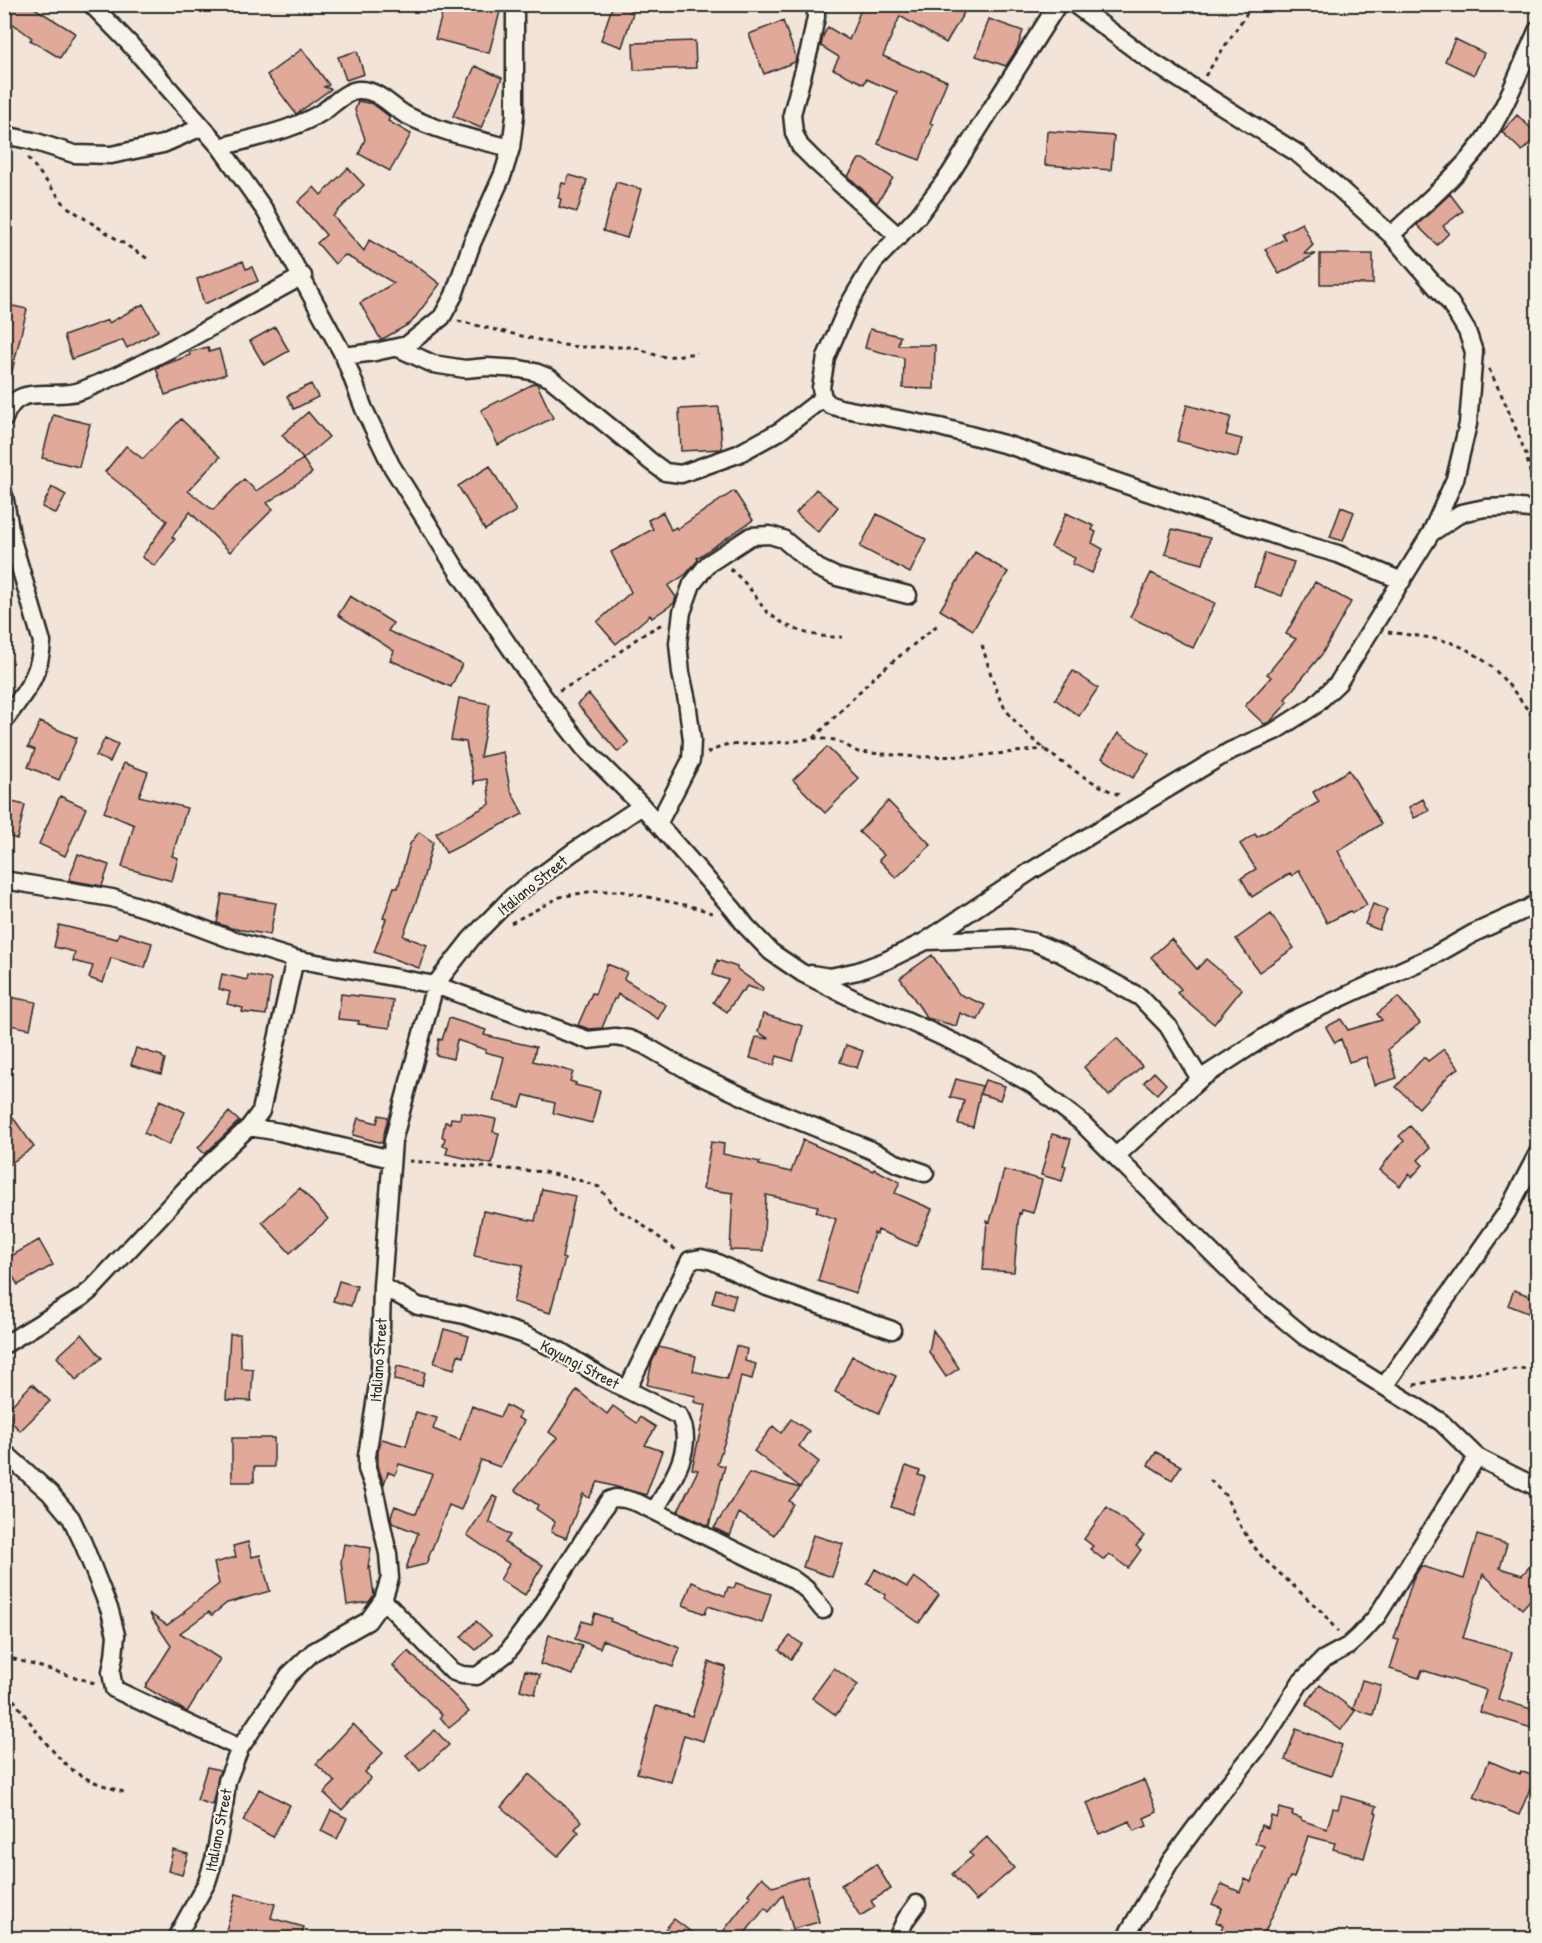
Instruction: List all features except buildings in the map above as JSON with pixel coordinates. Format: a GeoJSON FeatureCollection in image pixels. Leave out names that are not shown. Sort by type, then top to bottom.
{"type":"FeatureCollection","features":[{"type":"Feature","properties":{"kind":"street"},"geometry":{"type":"LineString","coordinates":[[92,4],[220,147],[266,212],[303,276],[344,356],[364,409],[391,465],[459,573],[544,697],[584,748],[642,806],[771,952],[802,973],[862,1003],[906,1020],[977,1053],[1033,1085],[1081,1122],[1252,1293],[1304,1336],[1441,1422],[1477,1458],[1538,1488]]}},
{"type":"Feature","properties":{"kind":"street"},"geometry":{"type":"LineString","coordinates":[[344,356],[407,345],[442,317],[454,295],[472,243],[503,174],[511,148],[515,115],[515,4]]}},
{"type":"Feature","properties":{"kind":"street"},"geometry":{"type":"LineString","coordinates":[[816,4],[810,47],[792,114],[794,133],[800,146],[815,161],[899,237]]}},
{"type":"Feature","properties":{"kind":"street"},"geometry":{"type":"LineString","coordinates":[[1058,4],[950,174],[918,216],[874,262],[848,306],[826,357],[821,388],[824,398],[830,405],[840,408],[940,427],[1011,446],[1289,540],[1338,554],[1402,581]]}},
{"type":"Feature","properties":{"kind":"street"},"geometry":{"type":"LineString","coordinates":[[802,973],[830,977],[858,971],[885,962],[926,941],[1031,871],[1230,751],[1275,730],[1314,706],[1338,683],[1402,581],[1431,533],[1455,479],[1468,424],[1474,352],[1467,331],[1450,303],[1391,235],[1297,153],[1149,60],[1074,4]]}},
{"type":"Feature","properties":{"kind":"street"},"geometry":{"type":"LineString","coordinates":[[1391,235],[1460,170],[1482,143],[1506,101],[1538,29]]}},
{"type":"Feature","properties":{"kind":"street"},"geometry":{"type":"LineString","coordinates":[[220,147],[304,122],[352,91],[362,90],[376,93],[404,113],[446,132],[511,148]]}},
{"type":"Feature","properties":{"kind":"street"},"geometry":{"type":"LineString","coordinates":[[7,135],[74,154],[111,155],[163,144],[202,127]]}},
{"type":"Feature","properties":{"kind":"street"},"geometry":{"type":"LineString","coordinates":[[4,419],[13,403],[20,397],[37,394],[61,395],[81,391],[176,348],[303,276]]}},
{"type":"Feature","properties":{"kind":"street"},"geometry":{"type":"LineString","coordinates":[[398,348],[433,364],[465,369],[488,367],[520,369],[550,378],[665,472],[681,474],[738,454],[780,431],[824,398]]}},
{"type":"Feature","properties":{"kind":"street"},"geometry":{"type":"LineString","coordinates":[[4,495],[12,540],[42,642],[41,659],[35,677],[4,721]]}},
{"type":"Feature","properties":{"kind":"street"},"geometry":{"type":"LineString","coordinates":[[1431,533],[1461,513],[1485,508],[1511,507],[1538,510]]}},
{"type":"Feature","properties":{"kind":"street"},"geometry":{"type":"LineString","coordinates":[[658,824],[691,760],[692,740],[678,643],[682,612],[692,584],[708,564],[751,536],[770,535],[783,539],[818,568],[837,577],[908,595]]}},
{"type":"Feature","properties":{"kind":"street","name":"Italiano Street"},"geometry":{"type":"LineString","coordinates":[[182,1936],[207,1882],[217,1846],[227,1781],[240,1748],[289,1675],[312,1652],[368,1621],[383,1600],[390,1578],[388,1554],[374,1488],[367,1468],[367,1456],[380,1371],[382,1286],[393,1141],[435,985],[471,939],[512,897],[573,852],[642,806]]}},
{"type":"Feature","properties":{"kind":"street"},"geometry":{"type":"LineString","coordinates":[[4,880],[112,898],[161,913],[232,940],[295,959],[435,985],[588,1040],[615,1037],[629,1039],[691,1072],[770,1109],[871,1150],[896,1163],[925,1173]]}},
{"type":"Feature","properties":{"kind":"street"},"geometry":{"type":"LineString","coordinates":[[1116,1156],[1200,1079],[1288,1022],[1437,954],[1538,902]]}},
{"type":"Feature","properties":{"kind":"street"},"geometry":{"type":"LineString","coordinates":[[926,941],[1011,938],[1034,942],[1060,952],[1140,996],[1168,1026],[1200,1079]]}},
{"type":"Feature","properties":{"kind":"street"},"geometry":{"type":"LineString","coordinates":[[4,1345],[92,1289],[209,1164],[249,1127],[261,1111],[295,959]]}},
{"type":"Feature","properties":{"kind":"street"},"geometry":{"type":"LineString","coordinates":[[249,1127],[280,1132],[392,1159]]}},
{"type":"Feature","properties":{"kind":"street"},"geometry":{"type":"LineString","coordinates":[[1388,1388],[1507,1212],[1538,1153]]}},
{"type":"Feature","properties":{"kind":"street"},"geometry":{"type":"LineString","coordinates":[[627,1390],[690,1260],[701,1258],[713,1262],[767,1287],[892,1330]]}},
{"type":"Feature","properties":{"kind":"street","name":"Kayungi Street"},"geometry":{"type":"LineString","coordinates":[[382,1286],[418,1306],[464,1316],[534,1339],[679,1416],[685,1427],[686,1438],[681,1460],[655,1510]]}},
{"type":"Feature","properties":{"kind":"street"},"geometry":{"type":"LineString","coordinates":[[4,1452],[50,1493],[71,1518],[83,1543],[110,1611],[116,1635],[111,1672],[114,1689],[240,1748]]}},
{"type":"Feature","properties":{"kind":"street"},"geometry":{"type":"LineString","coordinates":[[1125,1938],[1170,1862],[1264,1740],[1300,1683],[1324,1659],[1348,1646],[1377,1617],[1437,1517],[1477,1458]]}},
{"type":"Feature","properties":{"kind":"street"},"geometry":{"type":"LineString","coordinates":[[383,1600],[452,1671],[462,1675],[477,1676],[506,1654],[537,1612],[609,1500],[615,1498],[625,1499],[655,1510],[791,1578],[806,1589],[823,1610]]}},
{"type":"Feature","properties":{"kind":"street"},"geometry":{"type":"LineString","coordinates":[[897,1938],[906,1919],[917,1904]]}},
{"type":"Feature","properties":{"kind":"path"},"geometry":{"type":"LineString","coordinates":[[1196,90],[1253,4]]}},
{"type":"Feature","properties":{"kind":"path"},"geometry":{"type":"LineString","coordinates":[[7,135],[66,206],[148,259]]}},
{"type":"Feature","properties":{"kind":"path"},"geometry":{"type":"LineString","coordinates":[[442,317],[556,344],[579,347],[634,347],[666,357],[697,353]]}},
{"type":"Feature","properties":{"kind":"path"},"geometry":{"type":"LineString","coordinates":[[1474,352],[1492,374],[1504,400],[1526,454],[1538,505]]}},
{"type":"Feature","properties":{"kind":"path"},"geometry":{"type":"LineString","coordinates":[[717,558],[751,590],[766,611],[786,624],[805,633],[825,638],[842,637]]}},
{"type":"Feature","properties":{"kind":"path"},"geometry":{"type":"LineString","coordinates":[[544,697],[578,683],[634,641],[682,612]]}},
{"type":"Feature","properties":{"kind":"path"},"geometry":{"type":"LineString","coordinates":[[814,738],[874,678],[940,623]]}},
{"type":"Feature","properties":{"kind":"path"},"geometry":{"type":"LineString","coordinates":[[1371,629],[1451,643],[1484,659],[1508,683],[1538,724]]}},
{"type":"Feature","properties":{"kind":"path"},"geometry":{"type":"LineString","coordinates":[[982,645],[1003,704],[1024,729],[1074,772],[1143,805]]}},
{"type":"Feature","properties":{"kind":"path"},"geometry":{"type":"LineString","coordinates":[[691,760],[725,745],[788,742],[814,738],[836,740],[858,752],[919,757],[975,756],[1045,748]]}},
{"type":"Feature","properties":{"kind":"path"},"geometry":{"type":"LineString","coordinates":[[508,924],[560,897],[593,891],[621,891],[698,908],[717,915]]}},
{"type":"Feature","properties":{"kind":"path"},"geometry":{"type":"LineString","coordinates":[[392,1159],[544,1172],[582,1181],[599,1187],[617,1210],[633,1218],[690,1260]]}},
{"type":"Feature","properties":{"kind":"path"},"geometry":{"type":"LineString","coordinates":[[1388,1388],[1474,1373],[1538,1367]]}},
{"type":"Feature","properties":{"kind":"path"},"geometry":{"type":"LineString","coordinates":[[1210,1480],[1225,1495],[1241,1527],[1257,1551],[1322,1612],[1348,1646]]}},
{"type":"Feature","properties":{"kind":"path"},"geometry":{"type":"LineString","coordinates":[[4,1656],[114,1689]]}},
{"type":"Feature","properties":{"kind":"path"},"geometry":{"type":"LineString","coordinates":[[4,1684],[43,1738],[71,1769],[89,1780],[126,1793]]}}]}
